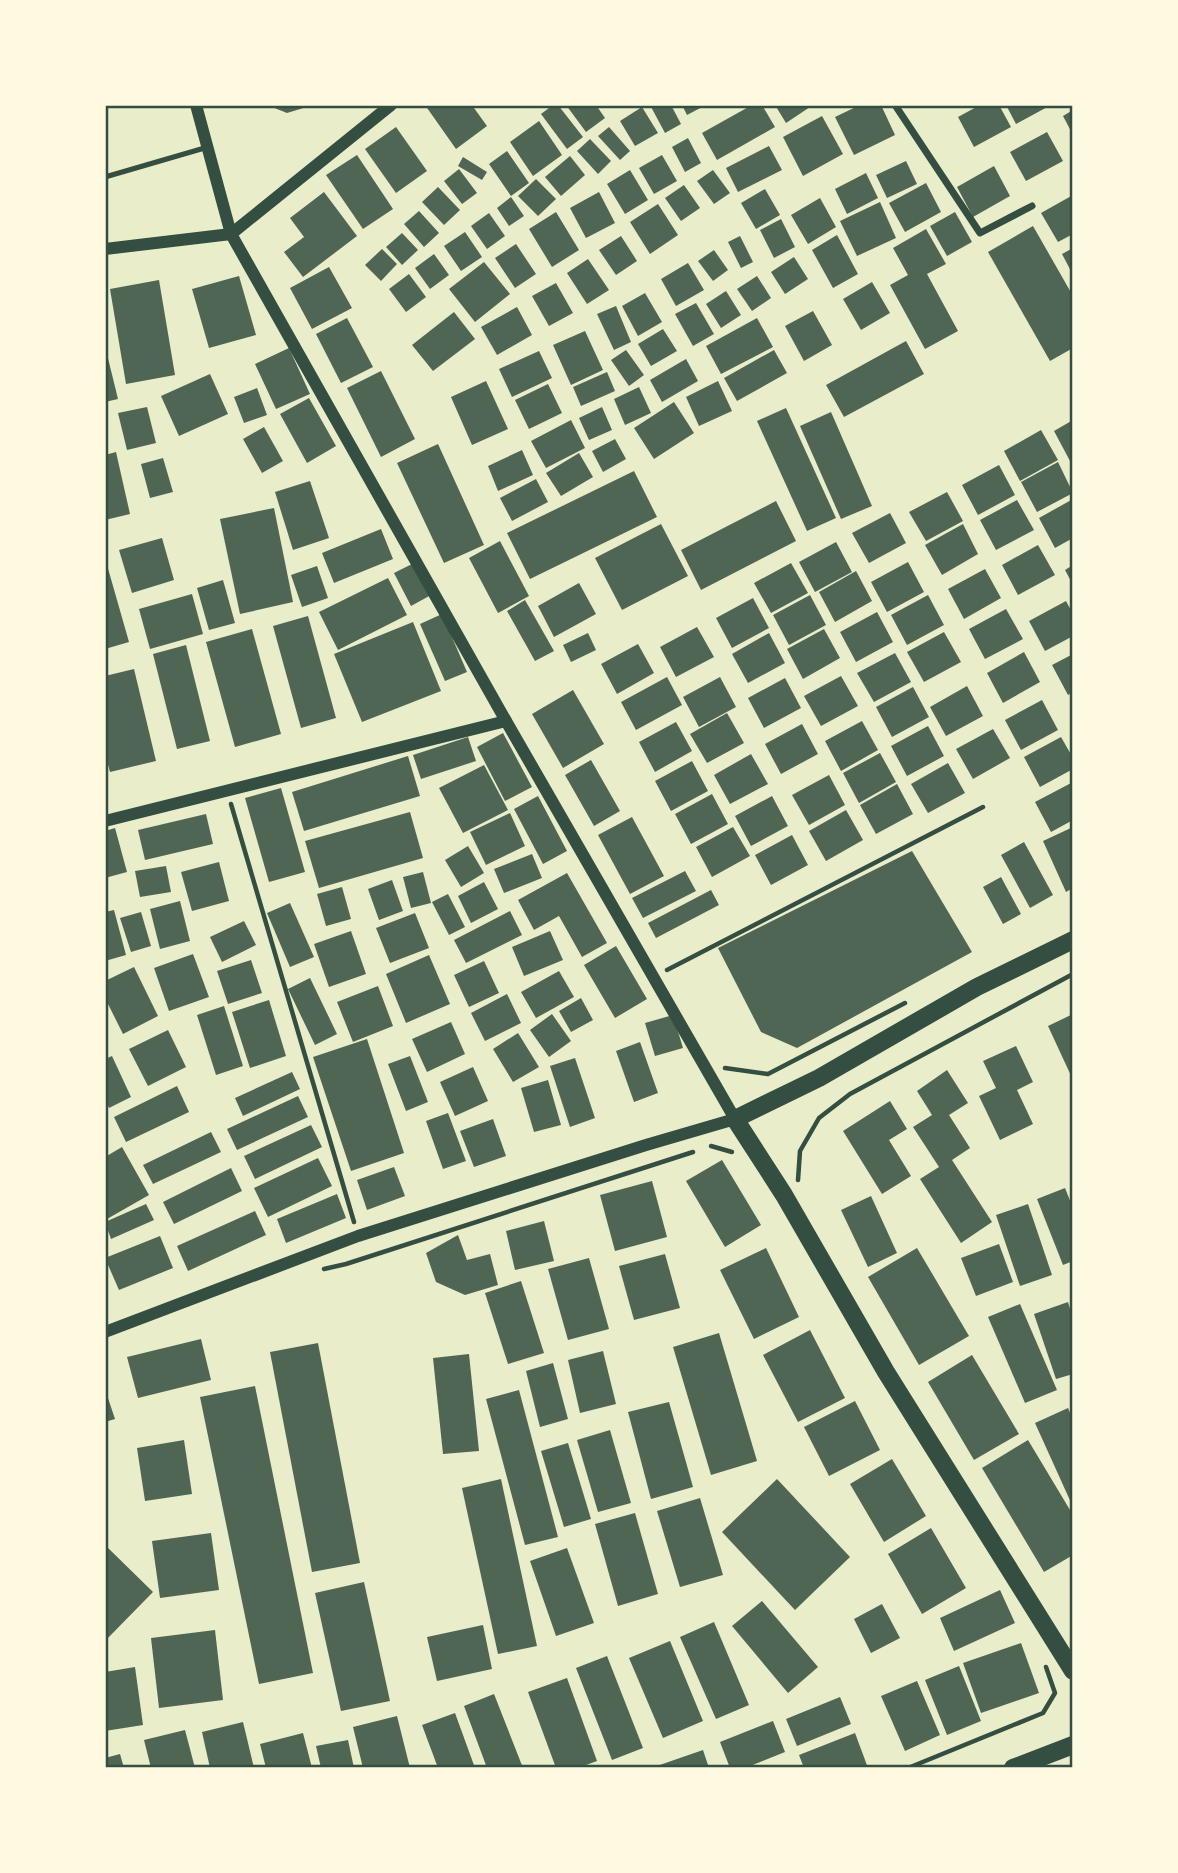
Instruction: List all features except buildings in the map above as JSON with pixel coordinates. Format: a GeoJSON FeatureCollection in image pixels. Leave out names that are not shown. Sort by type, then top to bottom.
{"type":"FeatureCollection","features":[{"type":"Feature","properties":{"kind":"main road"},"geometry":{"type":"LineString","coordinates":[[1073,940],[977,987],[819,1078],[735,1119],[784,1195],[886,1372],[1068,1653],[1073,1671]]}},
{"type":"Feature","properties":{"kind":"main road"},"geometry":{"type":"LineString","coordinates":[[1013,1768],[1073,1745]]}},
{"type":"Feature","properties":{"kind":"street"},"geometry":{"type":"LineString","coordinates":[[105,1332],[358,1236],[646,1144],[735,1119],[231,234],[196,105]]}},
{"type":"Feature","properties":{"kind":"street"},"geometry":{"type":"LineString","coordinates":[[105,249],[231,234],[391,105]]}},
{"type":"Feature","properties":{"kind":"street"},"geometry":{"type":"LineString","coordinates":[[895,105],[979,233],[1032,206]]}},
{"type":"Feature","properties":{"kind":"street"},"geometry":{"type":"LineString","coordinates":[[105,821],[506,721]]}},
{"type":"Feature","properties":{"kind":"lane"},"geometry":{"type":"LineString","coordinates":[[105,176],[208,146]]}},
{"type":"Feature","properties":{"kind":"path"},"geometry":{"type":"LineString","coordinates":[[227,789],[358,1236]]}},
{"type":"Feature","properties":{"kind":"path"},"geometry":{"type":"LineString","coordinates":[[654,977],[983,807]]}},
{"type":"Feature","properties":{"kind":"path"},"geometry":{"type":"LineString","coordinates":[[797,1186],[800,1151],[819,1118],[833,1106],[850,1094],[1073,974]]}},
{"type":"Feature","properties":{"kind":"path"},"geometry":{"type":"LineString","coordinates":[[702,1059],[728,1069],[768,1074],[916,997]]}},
{"type":"Feature","properties":{"kind":"path"},"geometry":{"type":"LineString","coordinates":[[321,1270],[713,1145],[733,1152],[740,1161]]}},
{"type":"Feature","properties":{"kind":"path"},"geometry":{"type":"LineString","coordinates":[[908,1768],[1043,1713],[1055,1693],[1044,1661]]}}]}
